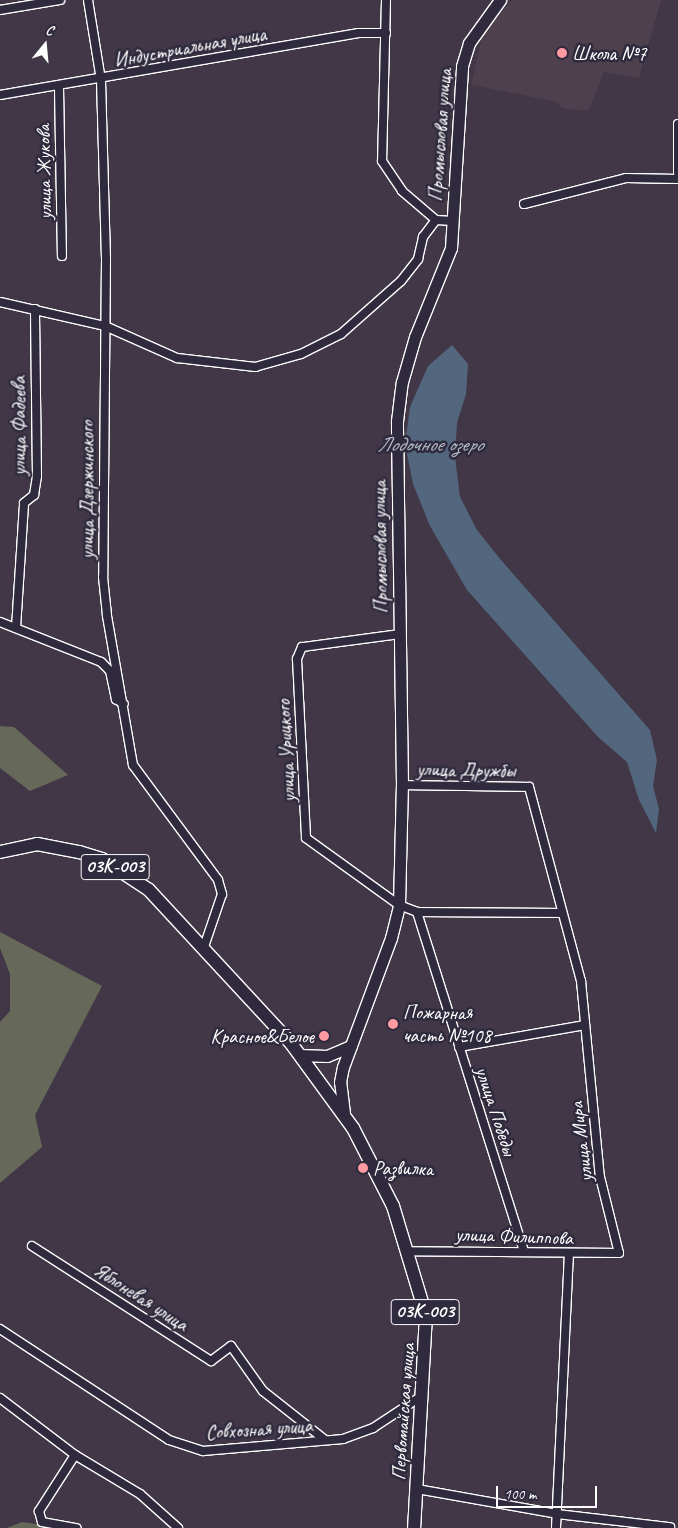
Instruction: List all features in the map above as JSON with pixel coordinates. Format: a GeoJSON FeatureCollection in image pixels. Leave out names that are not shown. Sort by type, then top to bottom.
{"type":"FeatureCollection","features":[{"type":"Feature","properties":{"kind":"main road","name":"Промысловая улица"},"geometry":{"type":"LineString","coordinates":[[344,1113],[340,1082],[351,1046],[391,938],[399,905],[402,785],[397,421],[405,373],[415,336],[451,248],[456,128],[462,66],[468,43],[500,0]]}},
{"type":"Feature","properties":{"kind":"main road","name":"03К-003"},"geometry":{"type":"LineString","coordinates":[[0,852],[37,844],[102,859],[149,890],[204,947]]}},
{"type":"Feature","properties":{"kind":"main road","name":"Первомайская улица"},"geometry":{"type":"LineString","coordinates":[[204,947],[300,1055],[344,1113],[393,1206],[409,1251],[426,1315],[423,1395],[414,1528]]}},
{"type":"Feature","properties":{"kind":"main road"},"geometry":{"type":"LineString","coordinates":[[300,1055],[327,1056],[351,1046]]}},
{"type":"Feature","properties":{"kind":"street"},"geometry":{"type":"LineString","coordinates":[[0,10],[60,0]]}},
{"type":"Feature","properties":{"kind":"street","name":"улица Дзержинского"},"geometry":{"type":"LineString","coordinates":[[88,0],[101,80],[105,326],[103,577],[133,765],[218,880],[222,894],[204,947]]}},
{"type":"Feature","properties":{"kind":"street"},"geometry":{"type":"LineString","coordinates":[[386,0],[380,137],[382,161],[402,191],[436,220],[453,220]]}},
{"type":"Feature","properties":{"kind":"street","name":"Индустриальная улица"},"geometry":{"type":"LineString","coordinates":[[0,95],[59,88],[359,33],[386,33]]}},
{"type":"Feature","properties":{"kind":"street","name":"улица Жукова"},"geometry":{"type":"LineString","coordinates":[[59,88],[62,256]]}},
{"type":"Feature","properties":{"kind":"street"},"geometry":{"type":"LineString","coordinates":[[678,124],[678,173]]}},
{"type":"Feature","properties":{"kind":"street"},"geometry":{"type":"LineString","coordinates":[[524,204],[626,178],[678,179]]}},
{"type":"Feature","properties":{"kind":"street"},"geometry":{"type":"LineString","coordinates":[[0,302],[105,326],[177,358],[255,367],[300,354],[341,334],[401,281],[418,259],[423,237],[436,220]]}},
{"type":"Feature","properties":{"kind":"street","name":"улица Фадеева"},"geometry":{"type":"LineString","coordinates":[[16,628],[24,503],[34,495],[37,476],[35,309]]}},
{"type":"Feature","properties":{"kind":"street"},"geometry":{"type":"LineString","coordinates":[[0,622],[101,662],[110,671],[116,700],[124,704]]}},
{"type":"Feature","properties":{"kind":"street","name":"улица Урицкого"},"geometry":{"type":"LineString","coordinates":[[399,905],[306,838],[297,659],[302,647],[400,634]]}},
{"type":"Feature","properties":{"kind":"street","name":"улица Дружбы"},"geometry":{"type":"LineString","coordinates":[[402,785],[529,787]]}},
{"type":"Feature","properties":{"kind":"street","name":"улица Мира"},"geometry":{"type":"LineString","coordinates":[[529,787],[581,981],[600,1177],[618,1253]]}},
{"type":"Feature","properties":{"kind":"street"},"geometry":{"type":"LineString","coordinates":[[399,905],[417,912],[562,913]]}},
{"type":"Feature","properties":{"kind":"street","name":"улица Победы"},"geometry":{"type":"LineString","coordinates":[[417,912],[524,1251]]}},
{"type":"Feature","properties":{"kind":"street"},"geometry":{"type":"LineString","coordinates":[[459,1047],[586,1025]]}},
{"type":"Feature","properties":{"kind":"street","name":"Яблоневая улица"},"geometry":{"type":"LineString","coordinates":[[32,1246],[211,1361],[231,1346],[263,1391],[325,1440]]}},
{"type":"Feature","properties":{"kind":"street","name":"улица Филиппова"},"geometry":{"type":"LineString","coordinates":[[409,1251],[524,1251],[569,1255],[618,1253]]}},
{"type":"Feature","properties":{"kind":"street"},"geometry":{"type":"LineString","coordinates":[[556,1528],[569,1255]]}},
{"type":"Feature","properties":{"kind":"street","name":"Совхозная улица"},"geometry":{"type":"LineString","coordinates":[[0,1329],[183,1447],[203,1451],[343,1439],[373,1428],[423,1395]]}},
{"type":"Feature","properties":{"kind":"street"},"geometry":{"type":"LineString","coordinates":[[0,1398],[75,1455],[140,1494],[178,1528]]}},
{"type":"Feature","properties":{"kind":"street"},"geometry":{"type":"LineString","coordinates":[[75,1455],[39,1511],[42,1522],[76,1528]]}},
{"type":"Feature","properties":{"kind":"street"},"geometry":{"type":"LineString","coordinates":[[417,1489],[557,1514],[670,1527]]}},
{"type":"Feature","properties":{"kind":"shaded area","name":"Школа №7"},"geometry":{"type":"Polygon","coordinates":[[[512,0],[661,0],[639,78],[604,72],[588,111],[563,108],[554,101],[471,85],[483,34],[512,0]]]}},
{"type":"Feature","properties":{"kind":"green space"},"geometry":{"type":"Polygon","coordinates":[[[0,726],[14,727],[68,775],[30,791],[0,768],[0,726]]]}},
{"type":"Feature","properties":{"kind":"green space"},"geometry":{"type":"Polygon","coordinates":[[[0,932],[102,986],[35,1115],[42,1147],[0,1183],[0,1022],[10,1011],[10,974],[0,948],[0,932]]]}},
{"type":"Feature","properties":{"kind":"green space"},"geometry":{"type":"Polygon","coordinates":[[[22,1522],[63,1528],[7,1528],[22,1522]]]}},
{"type":"Feature","properties":{"kind":"water","name":"Лодочное озеро"},"geometry":{"type":"Polygon","coordinates":[[[452,345],[468,364],[466,394],[457,423],[455,456],[460,497],[477,530],[501,560],[650,730],[657,760],[653,786],[659,809],[656,833],[639,800],[627,762],[598,737],[467,590],[430,526],[413,484],[405,444],[410,407],[428,366],[452,345]]]}},
{"type":"Feature","properties":{"kind":"place","name":"Школа №7"},"geometry":{"type":"Point","coordinates":[562,53]}},
{"type":"Feature","properties":{"kind":"place","name":"Пожарная часть №108"},"geometry":{"type":"Point","coordinates":[393,1024]}},
{"type":"Feature","properties":{"kind":"place","name":"Красное&Белое"},"geometry":{"type":"Point","coordinates":[324,1036]}},
{"type":"Feature","properties":{"kind":"place","name":"Развилка"},"geometry":{"type":"Point","coordinates":[363,1168]}}]}
